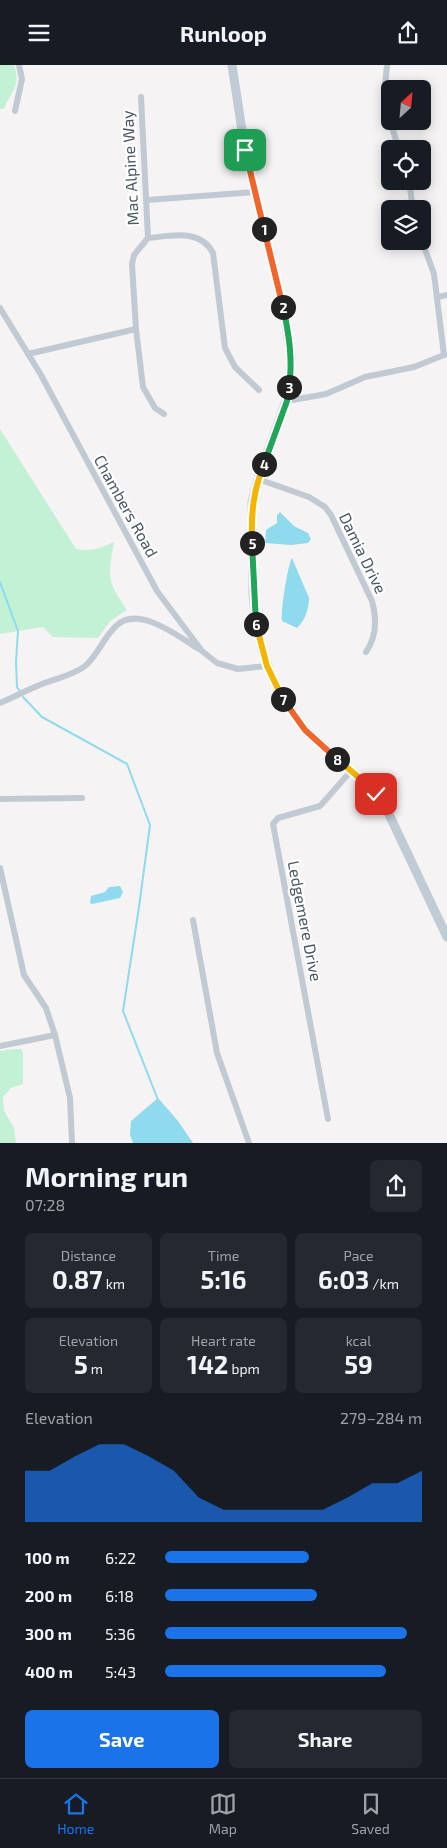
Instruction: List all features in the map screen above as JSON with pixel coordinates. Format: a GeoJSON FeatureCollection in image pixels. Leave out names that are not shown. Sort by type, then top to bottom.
{"type":"FeatureCollection","features":[{"type":"Feature","properties":{"kind":"main road"},"geometry":{"type":"LineString","coordinates":[[232,65],[239,120],[289,339],[290,377],[287,401],[258,479],[252,502],[253,593],[258,633],[267,666],[282,697],[305,730],[369,786],[387,810],[447,937]]}},
{"type":"Feature","properties":{"kind":"street"},"geometry":{"type":"LineString","coordinates":[[15,111],[22,79],[19,65]]}},
{"type":"Feature","properties":{"kind":"street"},"geometry":{"type":"LineString","coordinates":[[387,65],[384,97],[396,140]]}},
{"type":"Feature","properties":{"kind":"street","name":"Mac Alpine Way"},"geometry":{"type":"LineString","coordinates":[[141,97],[148,238]]}},
{"type":"Feature","properties":{"kind":"street"},"geometry":{"type":"LineString","coordinates":[[147,200],[255,192]]}},
{"type":"Feature","properties":{"kind":"street"},"geometry":{"type":"LineString","coordinates":[[164,414],[155,408],[143,387],[136,329],[132,264],[134,255],[148,238],[189,235],[200,239],[208,245],[213,253],[225,348],[235,367],[259,390]]}},
{"type":"Feature","properties":{"kind":"street"},"geometry":{"type":"LineString","coordinates":[[287,401],[326,394],[365,377],[414,367],[445,356],[434,275],[425,250]]}},
{"type":"Feature","properties":{"kind":"street"},"geometry":{"type":"LineString","coordinates":[[438,297],[447,295]]}},
{"type":"Feature","properties":{"kind":"street","name":"Chambers Road"},"geometry":{"type":"LineString","coordinates":[[0,308],[28,354],[156,591],[202,651],[217,663],[238,669],[267,666]]}},
{"type":"Feature","properties":{"kind":"street"},"geometry":{"type":"LineString","coordinates":[[28,354],[136,329]]}},
{"type":"Feature","properties":{"kind":"street","name":"Damia Drive"},"geometry":{"type":"LineString","coordinates":[[258,479],[319,501],[331,515],[376,613],[371,643],[366,652]]}},
{"type":"Feature","properties":{"kind":"street"},"geometry":{"type":"LineString","coordinates":[[0,703],[36,686],[76,672],[85,666],[116,625],[129,619],[148,621],[159,625],[202,651]]}},
{"type":"Feature","properties":{"kind":"street","name":"Ledgemere Drive"},"geometry":{"type":"LineString","coordinates":[[328,1119],[273,824],[278,818],[320,806],[351,771]]}},
{"type":"Feature","properties":{"kind":"street"},"geometry":{"type":"LineString","coordinates":[[0,799],[82,798]]}},
{"type":"Feature","properties":{"kind":"street"},"geometry":{"type":"LineString","coordinates":[[0,868],[24,975],[46,1007],[55,1035],[70,1098],[72,1143]]}},
{"type":"Feature","properties":{"kind":"street"},"geometry":{"type":"LineString","coordinates":[[193,920],[218,1053],[248,1143]]}},
{"type":"Feature","properties":{"kind":"street"},"geometry":{"type":"LineString","coordinates":[[0,1046],[55,1035]]}},
{"type":"Feature","properties":{"kind":"green space"},"geometry":{"type":"Polygon","coordinates":[[[0,65],[14,65],[17,78],[4,109],[0,109],[0,65]]]}},
{"type":"Feature","properties":{"kind":"green space"},"geometry":{"type":"Polygon","coordinates":[[[0,429],[76,549],[95,549],[114,542],[110,578],[115,592],[127,610],[110,621],[98,638],[53,637],[43,627],[0,634],[0,429]]]}},
{"type":"Feature","properties":{"kind":"green space"},"geometry":{"type":"Polygon","coordinates":[[[21,1049],[23,1052],[23,1084],[11,1088],[3,1097],[4,1111],[14,1128],[16,1143],[0,1143],[0,1051],[21,1049]]]}},
{"type":"Feature","properties":{"kind":"water"},"geometry":{"type":"Polygon","coordinates":[[[280,512],[294,526],[308,533],[311,539],[308,543],[291,545],[265,543],[266,530],[277,523],[277,515],[280,512]]]}},
{"type":"Feature","properties":{"kind":"water"},"geometry":{"type":"Polygon","coordinates":[[[292,558],[309,598],[306,614],[297,628],[282,621],[288,569],[292,558]]]}},
{"type":"Feature","properties":{"kind":"water"},"geometry":{"type":"Polygon","coordinates":[[[120,886],[123,892],[120,898],[90,903],[91,896],[105,892],[109,887],[120,886]]]}},
{"type":"Feature","properties":{"kind":"water"},"geometry":{"type":"Polygon","coordinates":[[[158,1098],[178,1121],[193,1143],[133,1143],[130,1135],[131,1121],[158,1098]]]}},
{"type":"Feature","properties":{"kind":"waterway"},"geometry":{"type":"LineString","coordinates":[[0,582],[18,631],[16,662],[17,687],[19,690]]}},
{"type":"Feature","properties":{"kind":"waterway"},"geometry":{"type":"LineString","coordinates":[[23,697],[42,717],[127,764],[150,825],[123,1011],[158,1100]]}},
{"type":"Feature","properties":{"kind":"route"},"geometry":{"type":"LineString","coordinates":[[245,150],[287,326],[291,358],[288,395],[254,490],[252,502],[253,593],[258,633],[267,666],[293,715],[318,743],[376,794]]}}]}
